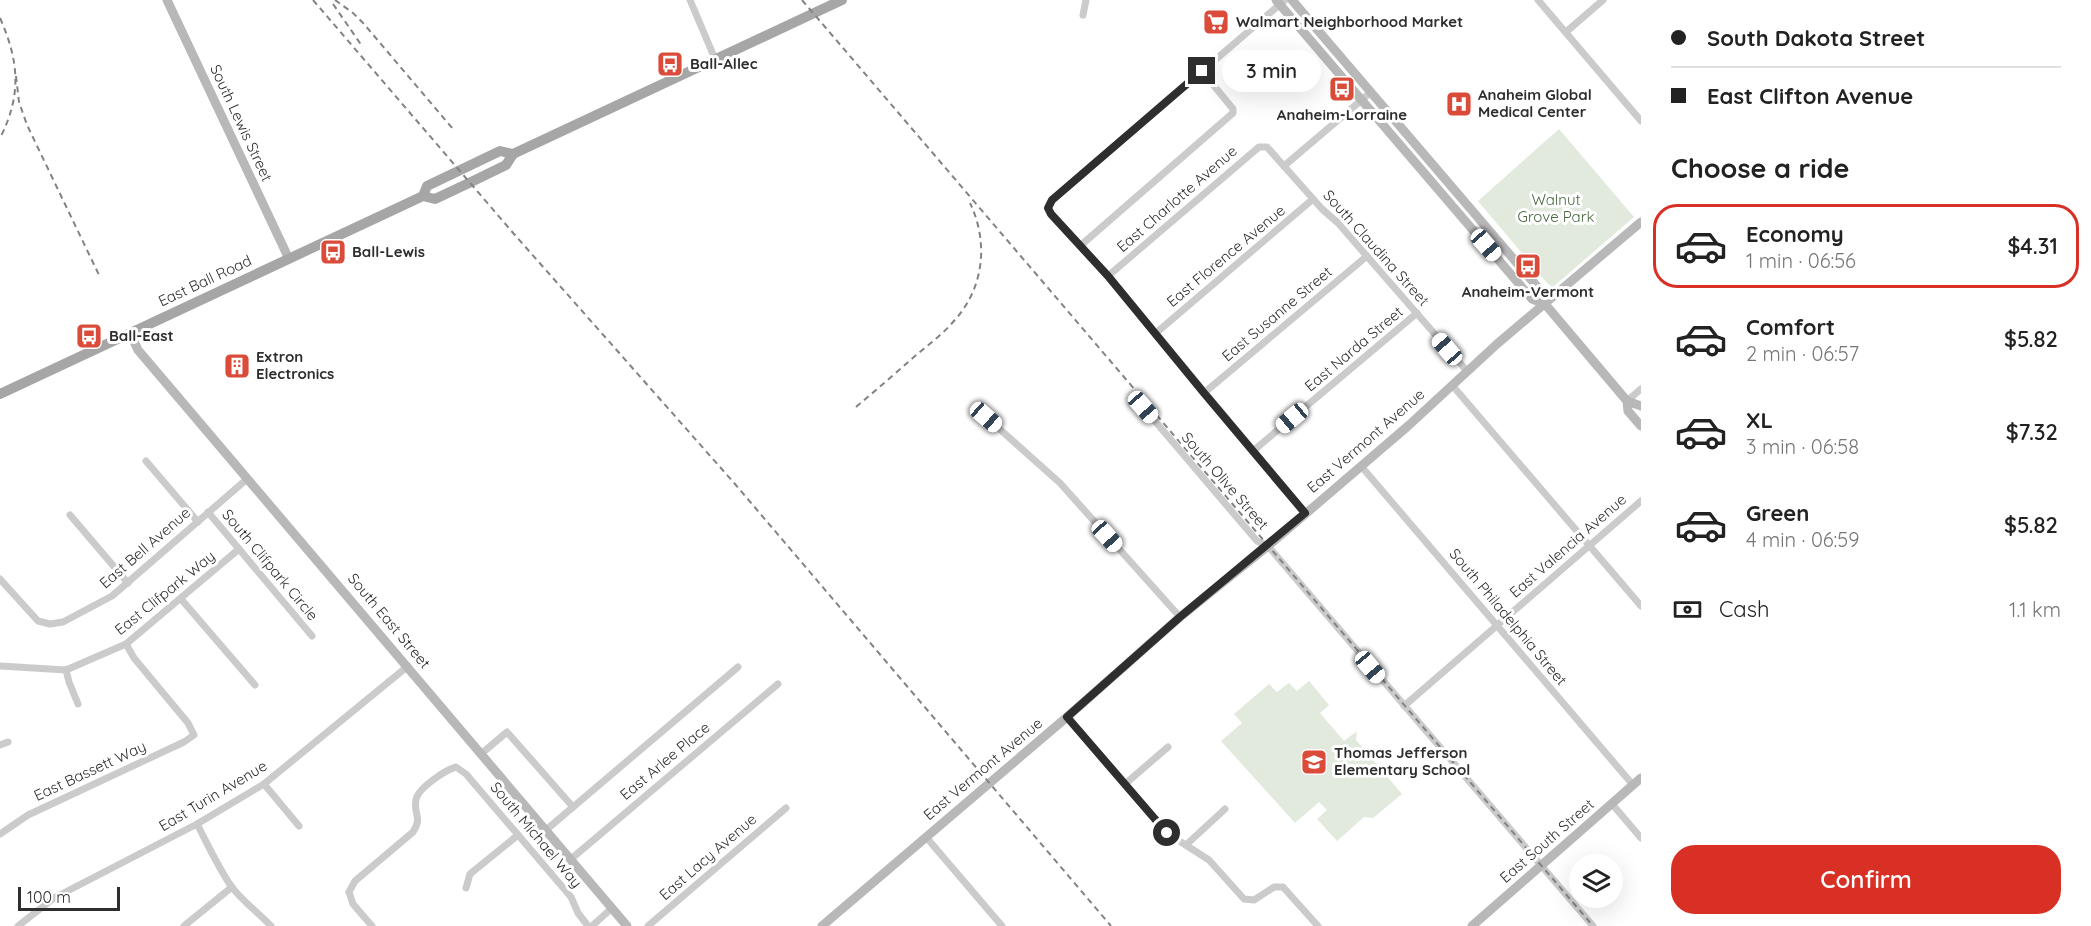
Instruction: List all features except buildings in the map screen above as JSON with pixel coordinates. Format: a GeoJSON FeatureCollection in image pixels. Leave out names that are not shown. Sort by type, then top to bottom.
{"type":"FeatureCollection","features":[{"type":"Feature","properties":{"kind":"main road","name":"East Ball Road"},"geometry":{"type":"LineString","coordinates":[[0,394],[423,196],[435,199],[463,186],[507,165],[513,154],[842,0]]}},
{"type":"Feature","properties":{"kind":"street","name":"South Lewis Street"},"geometry":{"type":"LineString","coordinates":[[167,0],[289,259]]}},
{"type":"Feature","properties":{"kind":"street"},"geometry":{"type":"LineString","coordinates":[[690,0],[716,59]]}},
{"type":"Feature","properties":{"kind":"street"},"geometry":{"type":"LineString","coordinates":[[1083,15],[1086,0]]}},
{"type":"Feature","properties":{"kind":"street"},"geometry":{"type":"LineString","coordinates":[[1292,0],[1540,290],[1545,304],[1627,401],[1641,406]]}},
{"type":"Feature","properties":{"kind":"street"},"geometry":{"type":"LineString","coordinates":[[1538,0],[1641,121]]}},
{"type":"Feature","properties":{"kind":"street"},"geometry":{"type":"LineString","coordinates":[[1566,32],[1603,0]]}},
{"type":"Feature","properties":{"kind":"street"},"geometry":{"type":"LineString","coordinates":[[1305,513],[1108,276],[1051,214],[1048,208],[1052,200],[1280,2],[1532,299],[1545,304]]}},
{"type":"Feature","properties":{"kind":"street"},"geometry":{"type":"LineString","coordinates":[[1327,60],[1336,61],[1348,74],[1355,74]]}},
{"type":"Feature","properties":{"kind":"street"},"geometry":{"type":"LineString","coordinates":[[1080,246],[1233,113],[1233,109],[1202,71]]}},
{"type":"Feature","properties":{"kind":"street"},"geometry":{"type":"LineString","coordinates":[[1284,166],[1371,92]]}},
{"type":"Feature","properties":{"kind":"street","name":"South Claudina Street"},"geometry":{"type":"LineString","coordinates":[[1264,146],[1338,223],[1467,371]]}},
{"type":"Feature","properties":{"kind":"street","name":"East Charlotte Avenue"},"geometry":{"type":"LineString","coordinates":[[1108,276],[1259,147],[1264,146]]}},
{"type":"Feature","properties":{"kind":"street","name":"East Florence Avenue"},"geometry":{"type":"LineString","coordinates":[[1156,333],[1313,199]]}},
{"type":"Feature","properties":{"kind":"street","name":"East Vermont Avenue"},"geometry":{"type":"LineString","coordinates":[[822,926],[1067,717],[1180,617],[1268,546],[1641,222]]}},
{"type":"Feature","properties":{"kind":"street","name":"East Susanne Street"},"geometry":{"type":"LineString","coordinates":[[1204,393],[1367,256]]}},
{"type":"Feature","properties":{"kind":"street","name":"East Narda Street"},"geometry":{"type":"LineString","coordinates":[[1253,451],[1417,313]]}},
{"type":"Feature","properties":{"kind":"street","name":"South East Street"},"geometry":{"type":"LineString","coordinates":[[130,333],[138,350],[627,926]]}},
{"type":"Feature","properties":{"kind":"street"},"geometry":{"type":"LineString","coordinates":[[1452,385],[1641,606]]}},
{"type":"Feature","properties":{"kind":"street"},"geometry":{"type":"LineString","coordinates":[[1627,401],[1641,389]]}},
{"type":"Feature","properties":{"kind":"street"},"geometry":{"type":"LineString","coordinates":[[1627,401],[1628,411],[1641,426]]}},
{"type":"Feature","properties":{"kind":"street","name":"South Olive Street"},"geometry":{"type":"LineString","coordinates":[[1143,407],[1257,541],[1268,546],[1593,926]]}},
{"type":"Feature","properties":{"kind":"street"},"geometry":{"type":"LineString","coordinates":[[986,417],[1060,483],[1180,617]]}},
{"type":"Feature","properties":{"kind":"street","name":"South Clifpark Circle"},"geometry":{"type":"LineString","coordinates":[[146,461],[198,522]]}},
{"type":"Feature","properties":{"kind":"street","name":"South Philadelphia Street"},"geometry":{"type":"LineString","coordinates":[[1361,466],[1633,785]]}},
{"type":"Feature","properties":{"kind":"street","name":"East Bell Avenue"},"geometry":{"type":"LineString","coordinates":[[0,579],[38,621],[50,624],[63,622],[112,596],[247,479]]}},
{"type":"Feature","properties":{"kind":"street","name":"East Valencia Avenue"},"geometry":{"type":"LineString","coordinates":[[1404,706],[1641,501]]}},
{"type":"Feature","properties":{"kind":"street","name":"South Clifpark Circle"},"geometry":{"type":"LineString","coordinates":[[208,512],[312,636]]}},
{"type":"Feature","properties":{"kind":"street"},"geometry":{"type":"LineString","coordinates":[[70,515],[128,583]]}},
{"type":"Feature","properties":{"kind":"street","name":"East Clifpark Way"},"geometry":{"type":"LineString","coordinates":[[0,666],[66,670],[126,644],[239,549]]}},
{"type":"Feature","properties":{"kind":"street"},"geometry":{"type":"LineString","coordinates":[[181,599],[255,685]]}},
{"type":"Feature","properties":{"kind":"street","name":"East Bassett Way"},"geometry":{"type":"LineString","coordinates":[[0,834],[28,815],[184,742],[194,735],[188,723],[134,658],[126,644]]}},
{"type":"Feature","properties":{"kind":"street","name":"East Turin Avenue"},"geometry":{"type":"LineString","coordinates":[[20,925],[54,898],[197,824],[264,784],[408,666]]}},
{"type":"Feature","properties":{"kind":"street"},"geometry":{"type":"LineString","coordinates":[[546,830],[738,667]]}},
{"type":"Feature","properties":{"kind":"street"},"geometry":{"type":"LineString","coordinates":[[66,670],[78,704]]}},
{"type":"Feature","properties":{"kind":"street","name":"East Arlee Place"},"geometry":{"type":"LineString","coordinates":[[571,859],[778,684]]}},
{"type":"Feature","properties":{"kind":"street"},"geometry":{"type":"LineString","coordinates":[[1067,717],[1167,833],[1209,860],[1244,898],[1254,900],[1274,887],[1283,887],[1318,926]]}},
{"type":"Feature","properties":{"kind":"street"},"geometry":{"type":"LineString","coordinates":[[482,753],[507,732],[573,807]]}},
{"type":"Feature","properties":{"kind":"street"},"geometry":{"type":"LineString","coordinates":[[0,745],[8,742]]}},
{"type":"Feature","properties":{"kind":"street"},"geometry":{"type":"LineString","coordinates":[[1125,784],[1168,747]]}},
{"type":"Feature","properties":{"kind":"street","name":"South Michael Way"},"geometry":{"type":"LineString","coordinates":[[372,926],[345,892],[355,881],[421,827],[416,798],[443,772],[456,767],[466,774],[571,897],[578,913],[590,926]]}},
{"type":"Feature","properties":{"kind":"street","name":"East South Street"},"geometry":{"type":"LineString","coordinates":[[1472,926],[1641,778]]}},
{"type":"Feature","properties":{"kind":"street"},"geometry":{"type":"LineString","coordinates":[[264,784],[299,826]]}},
{"type":"Feature","properties":{"kind":"street"},"geometry":{"type":"LineString","coordinates":[[1612,804],[1641,838]]}},
{"type":"Feature","properties":{"kind":"street","name":"East Lacy Avenue"},"geometry":{"type":"LineString","coordinates":[[648,926],[786,808]]}},
{"type":"Feature","properties":{"kind":"street"},"geometry":{"type":"LineString","coordinates":[[1186,844],[1225,809]]}},
{"type":"Feature","properties":{"kind":"street"},"geometry":{"type":"LineString","coordinates":[[197,824],[232,887],[248,906],[272,926]]}},
{"type":"Feature","properties":{"kind":"street"},"geometry":{"type":"LineString","coordinates":[[466,888],[470,874],[518,835]]}},
{"type":"Feature","properties":{"kind":"street"},"geometry":{"type":"LineString","coordinates":[[926,837],[1002,926]]}},
{"type":"Feature","properties":{"kind":"street"},"geometry":{"type":"LineString","coordinates":[[184,926],[232,887]]}},
{"type":"Feature","properties":{"kind":"street"},"geometry":{"type":"LineString","coordinates":[[590,926],[612,908]]}},
{"type":"Feature","properties":{"kind":"green space","name":"Walnut Grove Park"},"geometry":{"type":"Polygon","coordinates":[[[1559,129],[1634,217],[1553,287],[1547,283],[1478,201],[1559,129]]]}},
{"type":"Feature","properties":{"kind":"green space"},"geometry":{"type":"Polygon","coordinates":[[[1309,681],[1329,705],[1320,713],[1344,741],[1357,731],[1356,740],[1402,794],[1373,818],[1364,817],[1337,841],[1317,819],[1327,810],[1319,802],[1295,823],[1221,741],[1242,723],[1234,714],[1269,684],[1277,692],[1289,683],[1297,691],[1309,681]]]}},
{"type":"Feature","properties":{"kind":"railway"},"geometry":{"type":"LineString","coordinates":[[313,0],[514,234],[735,484],[1111,926]]}},
{"type":"Feature","properties":{"kind":"railway"},"geometry":{"type":"LineString","coordinates":[[335,0],[364,24],[453,129]]}},
{"type":"Feature","properties":{"kind":"railway"},"geometry":{"type":"LineString","coordinates":[[802,0],[1593,926]]}},
{"type":"Feature","properties":{"kind":"railway"},"geometry":{"type":"LineString","coordinates":[[333,4],[362,46]]}},
{"type":"Feature","properties":{"kind":"railway"},"geometry":{"type":"LineString","coordinates":[[0,18],[11,49],[15,78],[12,107],[0,138]]}},
{"type":"Feature","properties":{"kind":"railway"},"geometry":{"type":"LineString","coordinates":[[16,76],[19,102],[27,125],[99,275]]}},
{"type":"Feature","properties":{"kind":"railway"},"geometry":{"type":"LineString","coordinates":[[856,407],[944,331],[963,309],[971,295],[977,280],[981,250],[980,234],[970,203]]}},
{"type":"Feature","properties":{"kind":"place","name":"Walmart Neighborhood Market"},"geometry":{"type":"Point","coordinates":[1216,22]}},
{"type":"Feature","properties":{"kind":"place","name":"Ball-Allec"},"geometry":{"type":"Point","coordinates":[670,64]}},
{"type":"Feature","properties":{"kind":"place","name":"Anaheim-Lorraine"},"geometry":{"type":"Point","coordinates":[1342,89]}},
{"type":"Feature","properties":{"kind":"place","name":"Anaheim Global Medical Center"},"geometry":{"type":"Point","coordinates":[1459,104]}},
{"type":"Feature","properties":{"kind":"place","name":"Ball-Lewis"},"geometry":{"type":"Point","coordinates":[333,252]}},
{"type":"Feature","properties":{"kind":"place","name":"Anaheim-Vermont"},"geometry":{"type":"Point","coordinates":[1528,266]}},
{"type":"Feature","properties":{"kind":"place","name":"Ball-East"},"geometry":{"type":"Point","coordinates":[89,336]}},
{"type":"Feature","properties":{"kind":"place","name":"Extron Electronics"},"geometry":{"type":"Point","coordinates":[237,366]}},
{"type":"Feature","properties":{"kind":"place","name":"Thomas Jefferson Elementary School"},"geometry":{"type":"Point","coordinates":[1314,762]}},
{"type":"Feature","properties":{"kind":"route"},"geometry":{"type":"LineString","coordinates":[[1167,833],[1067,717],[1224,579],[1268,546],[1305,513],[1108,276],[1048,208],[1052,200],[1202,71]]}}]}
